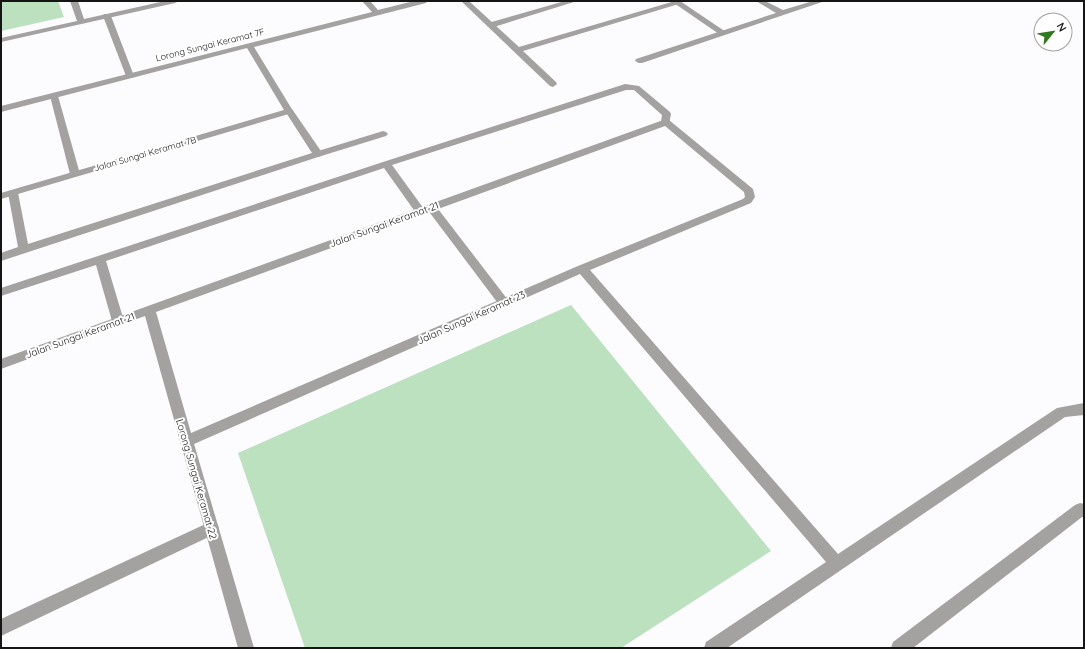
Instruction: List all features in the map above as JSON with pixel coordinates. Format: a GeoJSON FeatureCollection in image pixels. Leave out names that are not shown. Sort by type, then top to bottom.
{"type":"FeatureCollection","features":[{"type":"Feature","properties":{"kind":"street"},"geometry":{"type":"LineString","coordinates":[[74,1],[81,22]]}},
{"type":"Feature","properties":{"kind":"street"},"geometry":{"type":"LineString","coordinates":[[1,40],[175,1]]}},
{"type":"Feature","properties":{"kind":"street"},"geometry":{"type":"LineString","coordinates":[[366,1],[377,13]]}},
{"type":"Feature","properties":{"kind":"street","name":"Lorong Sungai Keramat 7F"},"geometry":{"type":"LineString","coordinates":[[1,109],[423,1]]}},
{"type":"Feature","properties":{"kind":"street"},"geometry":{"type":"LineString","coordinates":[[465,1],[554,84]]}},
{"type":"Feature","properties":{"kind":"street"},"geometry":{"type":"LineString","coordinates":[[491,25],[572,1]]}},
{"type":"Feature","properties":{"kind":"street"},"geometry":{"type":"LineString","coordinates":[[760,1],[782,14]]}},
{"type":"Feature","properties":{"kind":"street"},"geometry":{"type":"LineString","coordinates":[[639,61],[722,32],[821,1]]}},
{"type":"Feature","properties":{"kind":"street"},"geometry":{"type":"LineString","coordinates":[[518,50],[677,2],[722,32]]}},
{"type":"Feature","properties":{"kind":"street"},"geometry":{"type":"LineString","coordinates":[[106,16],[130,76]]}},
{"type":"Feature","properties":{"kind":"street"},"geometry":{"type":"LineString","coordinates":[[250,45],[289,112],[318,154]]}},
{"type":"Feature","properties":{"kind":"street"},"geometry":{"type":"LineString","coordinates":[[1,292],[386,164],[625,87],[636,88],[667,114],[666,122]]}},
{"type":"Feature","properties":{"kind":"street"},"geometry":{"type":"LineString","coordinates":[[54,96],[75,174]]}},
{"type":"Feature","properties":{"kind":"street","name":"Jalan Sungai Keramat 7B"},"geometry":{"type":"LineString","coordinates":[[1,196],[289,112]]}},
{"type":"Feature","properties":{"kind":"street","name":"Jalan Sungai Keramat 23"},"geometry":{"type":"LineString","coordinates":[[186,441],[582,269],[747,201],[750,197],[749,191],[666,122]]}},
{"type":"Feature","properties":{"kind":"street","name":"Jalan Sungai Keramat 21"},"geometry":{"type":"LineString","coordinates":[[1,364],[666,122]]}},
{"type":"Feature","properties":{"kind":"street"},"geometry":{"type":"LineString","coordinates":[[1,257],[383,134]]}},
{"type":"Feature","properties":{"kind":"street"},"geometry":{"type":"LineString","coordinates":[[386,164],[426,209],[504,303]]}},
{"type":"Feature","properties":{"kind":"street"},"geometry":{"type":"LineString","coordinates":[[12,193],[24,249]]}},
{"type":"Feature","properties":{"kind":"street"},"geometry":{"type":"LineString","coordinates":[[100,259],[118,321]]}},
{"type":"Feature","properties":{"kind":"street"},"geometry":{"type":"LineString","coordinates":[[582,269],[837,564]]}},
{"type":"Feature","properties":{"kind":"street","name":"Lorong Sungai Keramat 22"},"geometry":{"type":"LineString","coordinates":[[149,310],[246,648]]}},
{"type":"Feature","properties":{"kind":"street"},"geometry":{"type":"LineString","coordinates":[[712,648],[1062,412],[1084,409]]}},
{"type":"Feature","properties":{"kind":"street"},"geometry":{"type":"LineString","coordinates":[[899,648],[1080,510],[1084,511]]}},
{"type":"Feature","properties":{"kind":"street"},"geometry":{"type":"LineString","coordinates":[[1,628],[212,528]]}},
{"type":"Feature","properties":{"kind":"green space"},"geometry":{"type":"Polygon","coordinates":[[[1,1],[58,1],[64,17],[1,31],[1,1]]]}},
{"type":"Feature","properties":{"kind":"green space"},"geometry":{"type":"Polygon","coordinates":[[[571,305],[771,551],[621,648],[305,648],[238,453],[571,305]]]}}]}
